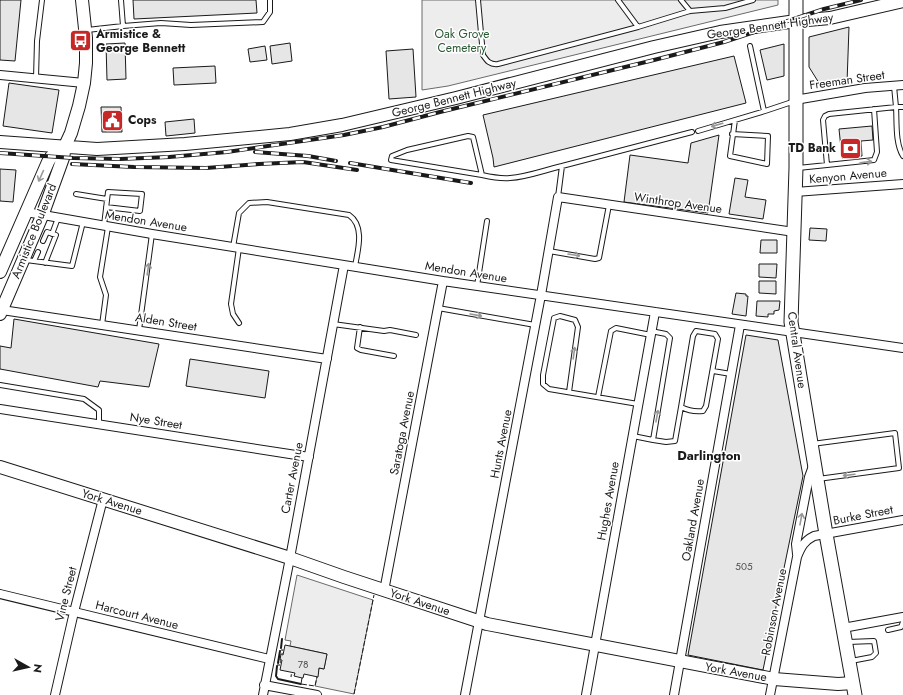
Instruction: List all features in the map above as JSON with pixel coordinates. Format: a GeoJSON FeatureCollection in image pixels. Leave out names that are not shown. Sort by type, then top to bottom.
{"type":"FeatureCollection","features":[{"type":"Feature","properties":{"kind":"main road","name":"Armistice Boulevard"},"geometry":{"type":"LineString","coordinates":[[1,312],[28,260],[79,106],[84,83],[86,63],[82,0]]}},
{"type":"Feature","properties":{"kind":"main road","name":"Central Avenue"},"geometry":{"type":"LineString","coordinates":[[796,0],[796,168],[791,304],[792,332],[854,689]]}},
{"type":"Feature","properties":{"kind":"main road","name":"George Bennett Highway"},"geometry":{"type":"LineString","coordinates":[[0,142],[98,149],[178,145],[283,134],[342,125],[720,32],[796,21],[830,18],[903,1]]}},
{"type":"Feature","properties":{"kind":"main road","name":"Armistice Boulevard"},"geometry":{"type":"LineString","coordinates":[[0,272],[42,173],[51,157],[65,146]]}},
{"type":"Feature","properties":{"kind":"main road","name":"York Avenue"},"geometry":{"type":"LineString","coordinates":[[0,467],[290,558],[479,622],[774,679],[838,684],[854,689]]}},
{"type":"Feature","properties":{"kind":"street"},"geometry":{"type":"LineString","coordinates":[[0,75],[84,83]]}},
{"type":"Feature","properties":{"kind":"street","name":"Freeman Street"},"geometry":{"type":"LineString","coordinates":[[795,100],[865,88],[899,86]]}},
{"type":"Feature","properties":{"kind":"street","name":"Kenyon Avenue"},"geometry":{"type":"LineString","coordinates":[[795,192],[903,184]]}},
{"type":"Feature","properties":{"kind":"street","name":"Winthrop Avenue"},"geometry":{"type":"LineString","coordinates":[[558,197],[794,232]]}},
{"type":"Feature","properties":{"kind":"street","name":"Hunts Avenue"},"geometry":{"type":"LineString","coordinates":[[465,695],[541,295],[558,197]]}},
{"type":"Feature","properties":{"kind":"street","name":"Mendon Avenue"},"geometry":{"type":"LineString","coordinates":[[26,212],[42,216],[442,281],[903,348]]}},
{"type":"Feature","properties":{"kind":"street","name":"Carter Avenue"},"geometry":{"type":"LineString","coordinates":[[263,695],[309,457],[344,264]]}},
{"type":"Feature","properties":{"kind":"street","name":"Saratoga Avenue"},"geometry":{"type":"LineString","coordinates":[[384,590],[442,281]]}},
{"type":"Feature","properties":{"kind":"street","name":"Alden Street"},"geometry":{"type":"LineString","coordinates":[[1,312],[139,330],[327,359]]}},
{"type":"Feature","properties":{"kind":"street","name":"Hughes Avenue"},"geometry":{"type":"LineString","coordinates":[[586,695],[655,312]]}},
{"type":"Feature","properties":{"kind":"street","name":"Oakland Avenue"},"geometry":{"type":"LineString","coordinates":[[674,695],[740,325]]}},
{"type":"Feature","properties":{"kind":"street","name":"Nye Street"},"geometry":{"type":"LineString","coordinates":[[0,409],[309,457]]}},
{"type":"Feature","properties":{"kind":"street","name":"Robinson Avenue"},"geometry":{"type":"LineString","coordinates":[[797,557],[796,544],[809,477],[815,462]]}},
{"type":"Feature","properties":{"kind":"street","name":"Vine Street"},"geometry":{"type":"LineString","coordinates":[[55,695],[74,612],[103,499]]}},
{"type":"Feature","properties":{"kind":"street","name":"Burke Street"},"geometry":{"type":"LineString","coordinates":[[826,534],[903,520]]}},
{"type":"Feature","properties":{"kind":"street","name":"Robinson Avenue"},"geometry":{"type":"LineString","coordinates":[[770,695],[797,557],[803,544],[808,538],[826,534]]}},
{"type":"Feature","properties":{"kind":"street","name":"Harcourt Avenue"},"geometry":{"type":"LineString","coordinates":[[0,594],[269,658]]}},
{"type":"Feature","properties":{"kind":"street"},"geometry":{"type":"LineString","coordinates":[[843,628],[903,617]]}},
{"type":"Feature","properties":{"kind":"street"},"geometry":{"type":"LineString","coordinates":[[264,685],[316,695]]}},
{"type":"Feature","properties":{"kind":"lane"},"geometry":{"type":"LineString","coordinates":[[36,79],[37,41],[42,0]]}},
{"type":"Feature","properties":{"kind":"lane"},"geometry":{"type":"LineString","coordinates":[[121,0],[123,26]]}},
{"type":"Feature","properties":{"kind":"lane"},"geometry":{"type":"LineString","coordinates":[[85,30],[161,23],[191,25],[263,22],[270,12],[270,0]]}},
{"type":"Feature","properties":{"kind":"lane"},"geometry":{"type":"LineString","coordinates":[[478,0],[483,55],[492,65],[690,12],[725,8],[753,0]]}},
{"type":"Feature","properties":{"kind":"lane"},"geometry":{"type":"LineString","coordinates":[[618,0],[638,27]]}},
{"type":"Feature","properties":{"kind":"lane"},"geometry":{"type":"LineString","coordinates":[[681,0],[690,12]]}},
{"type":"Feature","properties":{"kind":"lane"},"geometry":{"type":"LineString","coordinates":[[750,46],[764,111]]}},
{"type":"Feature","properties":{"kind":"lane"},"geometry":{"type":"LineString","coordinates":[[899,86],[896,107],[898,142],[903,156]]}},
{"type":"Feature","properties":{"kind":"lane"},"geometry":{"type":"LineString","coordinates":[[698,131],[795,100]]}},
{"type":"Feature","properties":{"kind":"lane"},"geometry":{"type":"LineString","coordinates":[[827,165],[823,120],[826,116],[829,114],[903,107]]}},
{"type":"Feature","properties":{"kind":"lane"},"geometry":{"type":"LineString","coordinates":[[796,168],[874,160],[877,152],[874,109]]}},
{"type":"Feature","properties":{"kind":"lane"},"geometry":{"type":"LineString","coordinates":[[732,134],[768,136],[767,164],[730,156],[732,134],[735,120]]}},
{"type":"Feature","properties":{"kind":"lane"},"geometry":{"type":"LineString","coordinates":[[482,175],[473,137],[468,136],[407,150],[392,156],[391,160],[482,175],[503,178],[518,177],[692,132]]}},
{"type":"Feature","properties":{"kind":"lane"},"geometry":{"type":"LineString","coordinates":[[558,197],[562,166]]}},
{"type":"Feature","properties":{"kind":"lane"},"geometry":{"type":"LineString","coordinates":[[102,325],[106,295],[100,277],[106,226],[106,208],[108,192],[142,194],[140,211],[106,208]]}},
{"type":"Feature","properties":{"kind":"lane"},"geometry":{"type":"LineString","coordinates":[[76,194],[107,199]]}},
{"type":"Feature","properties":{"kind":"lane"},"geometry":{"type":"LineString","coordinates":[[239,323],[233,314],[231,304],[239,213],[249,203],[267,202],[349,215],[355,219],[358,225],[355,266]]}},
{"type":"Feature","properties":{"kind":"lane"},"geometry":{"type":"LineString","coordinates":[[549,251],[600,258],[609,205]]}},
{"type":"Feature","properties":{"kind":"lane"},"geometry":{"type":"LineString","coordinates":[[52,234],[58,218]]}},
{"type":"Feature","properties":{"kind":"lane"},"geometry":{"type":"LineString","coordinates":[[477,286],[487,220]]}},
{"type":"Feature","properties":{"kind":"lane"},"geometry":{"type":"LineString","coordinates":[[28,260],[72,266],[83,222]]}},
{"type":"Feature","properties":{"kind":"lane"},"geometry":{"type":"LineString","coordinates":[[43,241],[47,232],[56,235],[45,263]]}},
{"type":"Feature","properties":{"kind":"lane"},"geometry":{"type":"LineString","coordinates":[[139,330],[152,234]]}},
{"type":"Feature","properties":{"kind":"lane"},"geometry":{"type":"LineString","coordinates":[[28,260],[38,252]]}},
{"type":"Feature","properties":{"kind":"lane"},"geometry":{"type":"LineString","coordinates":[[438,308],[535,325]]}},
{"type":"Feature","properties":{"kind":"lane"},"geometry":{"type":"LineString","coordinates":[[569,392],[578,327],[575,320],[560,316],[554,318],[543,374],[543,384],[550,388],[569,392],[638,404]]}},
{"type":"Feature","properties":{"kind":"lane"},"geometry":{"type":"LineString","coordinates":[[333,324],[384,331],[390,330],[416,335]]}},
{"type":"Feature","properties":{"kind":"lane"},"geometry":{"type":"LineString","coordinates":[[360,327],[357,348],[394,356]]}},
{"type":"Feature","properties":{"kind":"lane"},"geometry":{"type":"LineString","coordinates":[[598,397],[611,331],[616,328],[666,334],[670,338],[653,440]]}},
{"type":"Feature","properties":{"kind":"lane"},"geometry":{"type":"LineString","coordinates":[[632,436],[666,442],[675,441],[693,336],[696,331],[714,334],[718,339],[706,406],[703,411],[686,410],[681,407]]}},
{"type":"Feature","properties":{"kind":"lane"},"geometry":{"type":"LineString","coordinates":[[713,371],[731,374]]}},
{"type":"Feature","properties":{"kind":"lane"},"geometry":{"type":"LineString","coordinates":[[0,385],[84,399],[99,410],[100,424]]}},
{"type":"Feature","properties":{"kind":"lane"},"geometry":{"type":"LineString","coordinates":[[812,444],[895,433],[899,468],[818,479]]}},
{"type":"Feature","properties":{"kind":"lane"},"geometry":{"type":"LineString","coordinates":[[888,630],[901,627],[903,617]]}},
{"type":"Feature","properties":{"kind":"lane"},"geometry":{"type":"LineString","coordinates":[[846,642],[874,641],[876,653],[872,657],[850,662]]}},
{"type":"Feature","properties":{"kind":"path"},"geometry":{"type":"LineString","coordinates":[[279,649],[283,650],[282,655]]}},
{"type":"Feature","properties":{"kind":"path"},"geometry":{"type":"LineString","coordinates":[[276,665],[280,665],[281,660]]}},
{"type":"Feature","properties":{"kind":"path"},"geometry":{"type":"LineString","coordinates":[[291,677],[292,672]]}},
{"type":"Feature","properties":{"kind":"shaded area","name":"Oak Grove Cemetery"},"geometry":{"type":"Polygon","coordinates":[[[422,0],[778,0],[778,5],[448,86],[422,90],[422,0]]]}},
{"type":"Feature","properties":{"kind":"shaded area"},"geometry":{"type":"Polygon","coordinates":[[[297,575],[373,600],[354,694],[315,686],[319,668],[324,669],[327,654],[290,646],[291,641],[285,640],[297,575]]]}},
{"type":"Feature","properties":{"kind":"building"},"geometry":{"type":"Polygon","coordinates":[[[0,0],[21,0],[15,61],[0,60],[0,0]]]}},
{"type":"Feature","properties":{"kind":"building"},"geometry":{"type":"Polygon","coordinates":[[[133,0],[256,0],[257,13],[134,19],[133,0]]]}},
{"type":"Feature","properties":{"kind":"building"},"geometry":{"type":"Polygon","coordinates":[[[849,27],[847,83],[819,83],[809,67],[809,37],[849,27]]]}},
{"type":"Feature","properties":{"kind":"building"},"geometry":{"type":"Polygon","coordinates":[[[125,43],[126,79],[107,80],[106,44],[125,43]]]}},
{"type":"Feature","properties":{"kind":"building"},"geometry":{"type":"Polygon","coordinates":[[[290,43],[292,61],[272,64],[270,46],[290,43]]]}},
{"type":"Feature","properties":{"kind":"building"},"geometry":{"type":"Polygon","coordinates":[[[784,44],[784,76],[767,80],[760,50],[784,44]]]}},
{"type":"Feature","properties":{"kind":"building"},"geometry":{"type":"Polygon","coordinates":[[[265,46],[267,60],[250,62],[248,49],[265,46]]]}},
{"type":"Feature","properties":{"kind":"building"},"geometry":{"type":"Polygon","coordinates":[[[413,49],[416,97],[389,99],[386,51],[413,49]]]}},
{"type":"Feature","properties":{"kind":"building"},"geometry":{"type":"Polygon","coordinates":[[[734,56],[746,103],[494,167],[483,115],[734,56]]]}},
{"type":"Feature","properties":{"kind":"building"},"geometry":{"type":"Polygon","coordinates":[[[215,66],[216,83],[174,85],[173,68],[215,66]]]}},
{"type":"Feature","properties":{"kind":"building"},"geometry":{"type":"Polygon","coordinates":[[[9,83],[59,90],[52,133],[3,126],[9,83]]]}},
{"type":"Feature","properties":{"kind":"building","name":"Cops"},"geometry":{"type":"Polygon","coordinates":[[[101,107],[121,107],[122,132],[102,132],[101,107]]]}},
{"type":"Feature","properties":{"kind":"building"},"geometry":{"type":"Polygon","coordinates":[[[194,119],[195,133],[166,136],[165,122],[194,119]]]}},
{"type":"Feature","properties":{"kind":"building","name":"TD Bank"},"geometry":{"type":"Polygon","coordinates":[[[872,126],[873,140],[861,141],[862,156],[842,158],[839,129],[872,126]]]}},
{"type":"Feature","properties":{"kind":"building"},"geometry":{"type":"Polygon","coordinates":[[[719,135],[708,213],[624,202],[630,155],[688,163],[691,143],[719,135]]]}},
{"type":"Feature","properties":{"kind":"building"},"geometry":{"type":"Polygon","coordinates":[[[0,169],[16,170],[13,202],[0,201],[0,169]]]}},
{"type":"Feature","properties":{"kind":"building"},"geometry":{"type":"Polygon","coordinates":[[[735,178],[748,180],[745,197],[766,200],[763,219],[729,214],[735,178]]]}},
{"type":"Feature","properties":{"kind":"building"},"geometry":{"type":"Polygon","coordinates":[[[810,228],[827,229],[826,241],[809,240],[810,228]]]}},
{"type":"Feature","properties":{"kind":"building"},"geometry":{"type":"Polygon","coordinates":[[[761,240],[777,240],[777,253],[760,253],[761,240]]]}},
{"type":"Feature","properties":{"kind":"building"},"geometry":{"type":"Polygon","coordinates":[[[759,264],[777,264],[776,278],[759,277],[759,264]]]}},
{"type":"Feature","properties":{"kind":"building"},"geometry":{"type":"Polygon","coordinates":[[[759,281],[776,281],[776,294],[759,293],[759,281]]]}},
{"type":"Feature","properties":{"kind":"building"},"geometry":{"type":"Polygon","coordinates":[[[736,293],[746,294],[746,296],[748,296],[746,316],[732,314],[736,293]]]}},
{"type":"Feature","properties":{"kind":"building"},"geometry":{"type":"Polygon","coordinates":[[[757,301],[780,301],[779,310],[774,311],[774,314],[768,314],[768,317],[756,316],[757,301]]]}},
{"type":"Feature","properties":{"kind":"building"},"geometry":{"type":"Polygon","coordinates":[[[14,319],[159,344],[149,387],[100,381],[98,387],[0,369],[0,346],[11,348],[14,319]]]}},
{"type":"Feature","properties":{"kind":"building"},"geometry":{"type":"Polygon","coordinates":[[[746,335],[778,340],[803,476],[763,670],[688,655],[746,335]]]}},
{"type":"Feature","properties":{"kind":"building"},"geometry":{"type":"Polygon","coordinates":[[[190,359],[269,371],[265,398],[186,386],[190,359]]]}},
{"type":"Feature","properties":{"kind":"building"},"geometry":{"type":"Polygon","coordinates":[[[285,645],[327,654],[324,669],[319,668],[318,677],[304,674],[302,678],[294,676],[295,673],[280,670],[282,660],[280,660],[281,654],[283,655],[285,645]]]}},
{"type":"Feature","properties":{"kind":"railway"},"geometry":{"type":"LineString","coordinates":[[0,153],[73,158],[120,159],[169,157],[227,152],[344,135],[383,127],[724,42],[824,9],[861,0]]}},
{"type":"Feature","properties":{"kind":"railway"},"geometry":{"type":"LineString","coordinates":[[255,152],[308,156],[336,161]]}},
{"type":"Feature","properties":{"kind":"railway"},"geometry":{"type":"LineString","coordinates":[[72,164],[206,168],[303,162],[357,170]]}},
{"type":"Feature","properties":{"kind":"railway"},"geometry":{"type":"LineString","coordinates":[[350,163],[471,183]]}},
{"type":"Feature","properties":{"kind":"fence"},"geometry":{"type":"LineString","coordinates":[[354,694],[374,595]]}},
{"type":"Feature","properties":{"kind":"fence"},"geometry":{"type":"LineString","coordinates":[[302,678],[301,684],[315,686],[317,677]]}},
{"type":"Feature","properties":{"kind":"wall"},"geometry":{"type":"LineString","coordinates":[[281,648],[282,639]]}},
{"type":"Feature","properties":{"kind":"wall"},"geometry":{"type":"LineString","coordinates":[[278,663],[280,651]]}},
{"type":"Feature","properties":{"kind":"wall"},"geometry":{"type":"LineString","coordinates":[[277,666],[276,676],[278,679],[301,684]]}},
{"type":"Feature","properties":{"kind":"place","name":"Armistice & George Bennett"},"geometry":{"type":"Point","coordinates":[80,41]}},
{"type":"Feature","properties":{"kind":"place","name":"Cops"},"geometry":{"type":"Point","coordinates":[112,120]}},
{"type":"Feature","properties":{"kind":"place","name":"TD Bank"},"geometry":{"type":"Point","coordinates":[851,148]}},
{"type":"Feature","properties":{"kind":"district","name":"Darlington"},"geometry":{"type":"Point","coordinates":[709,455]}}]}
